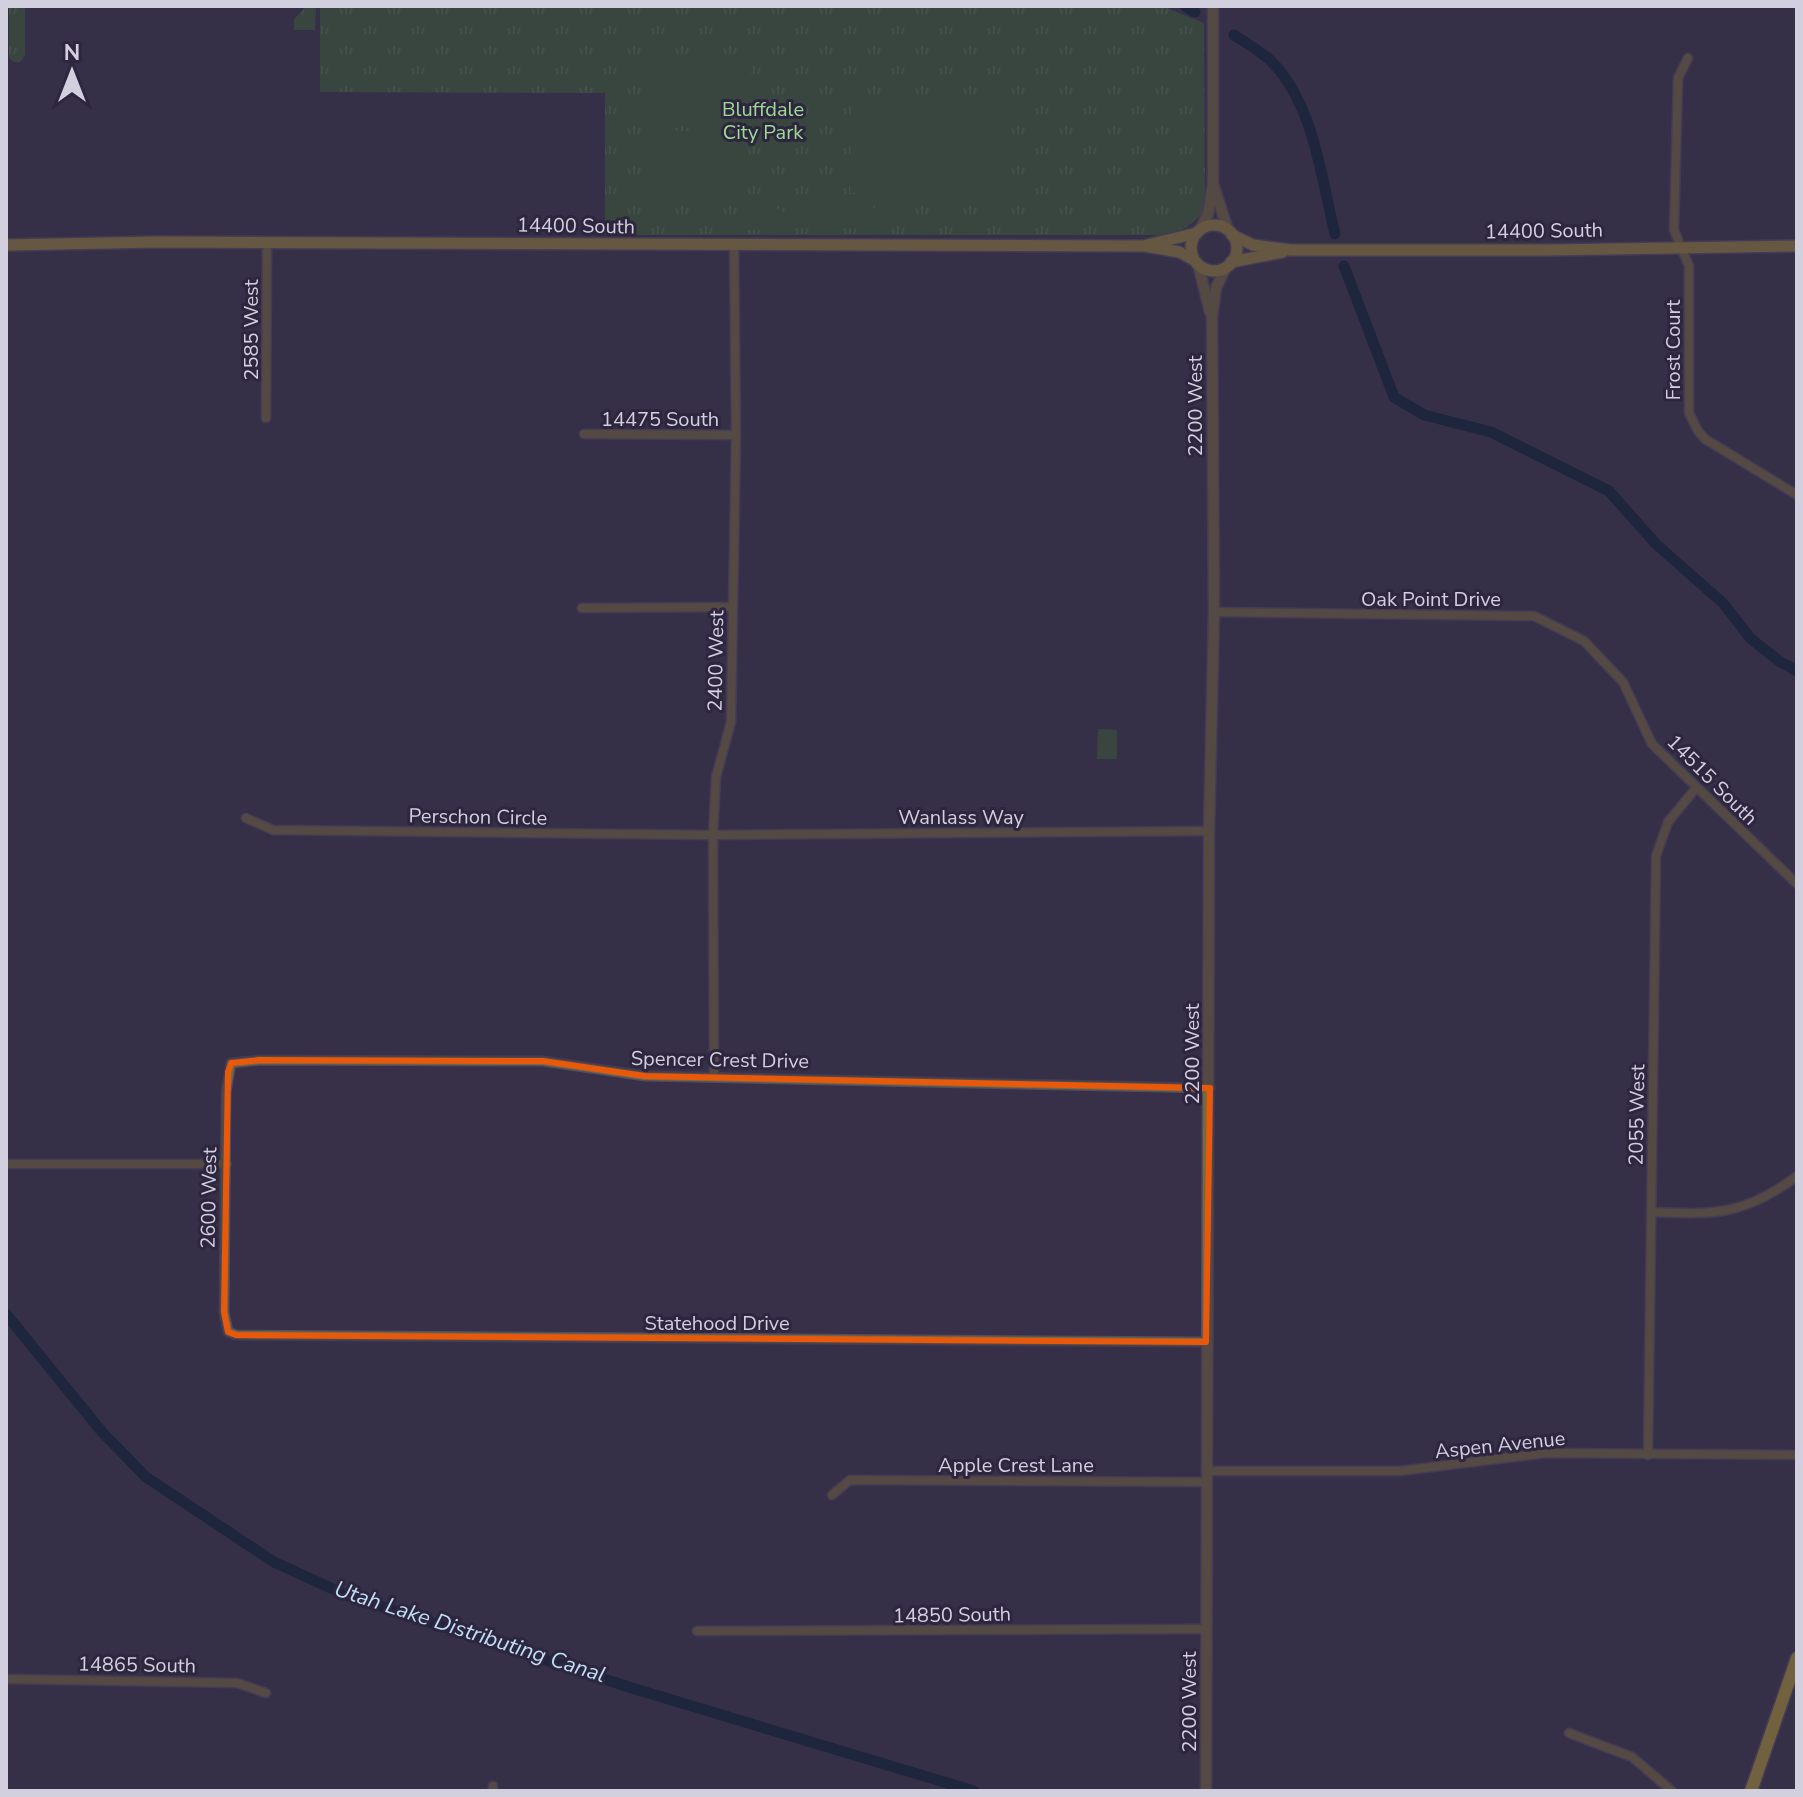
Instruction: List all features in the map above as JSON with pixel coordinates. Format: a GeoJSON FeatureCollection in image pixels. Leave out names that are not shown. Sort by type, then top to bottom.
{"type":"FeatureCollection","features":[{"type":"Feature","properties":{"kind":"main road"},"geometry":{"type":"LineString","coordinates":[[1213,225],[1230,232],[1237,249],[1229,265],[1212,271],[1196,262],[1191,247],[1199,231],[1213,225]]}},
{"type":"Feature","properties":{"kind":"main road","name":"14400 South"},"geometry":{"type":"LineString","coordinates":[[1145,246],[1199,231]]}},
{"type":"Feature","properties":{"kind":"main road","name":"14400 South"},"geometry":{"type":"LineString","coordinates":[[1230,232],[1253,245],[1291,250],[1797,246]]}},
{"type":"Feature","properties":{"kind":"main road","name":"14400 South"},"geometry":{"type":"LineString","coordinates":[[6,245],[1145,246],[1179,252],[1196,262]]}},
{"type":"Feature","properties":{"kind":"main road","name":"14400 South"},"geometry":{"type":"LineString","coordinates":[[1229,265],[1291,250]]}},
{"type":"Feature","properties":{"kind":"main road"},"geometry":{"type":"LineString","coordinates":[[1751,1791],[1797,1658]]}},
{"type":"Feature","properties":{"kind":"street"},"geometry":{"type":"LineString","coordinates":[[1199,231],[1208,214],[1213,184],[1213,6]]}},
{"type":"Feature","properties":{"kind":"street","name":"Frost Court"},"geometry":{"type":"LineString","coordinates":[[1688,58],[1678,78],[1674,230],[1689,266],[1689,403],[1693,422],[1705,439],[1797,495]]}},
{"type":"Feature","properties":{"kind":"street"},"geometry":{"type":"LineString","coordinates":[[1213,184],[1230,232]]}},
{"type":"Feature","properties":{"kind":"street","name":"2585 West"},"geometry":{"type":"LineString","coordinates":[[266,418],[267,243]]}},
{"type":"Feature","properties":{"kind":"street","name":"2400 West"},"geometry":{"type":"LineString","coordinates":[[714,1076],[713,835],[716,777],[731,722],[736,435],[734,245]]}},
{"type":"Feature","properties":{"kind":"street","name":"2200 West"},"geometry":{"type":"LineString","coordinates":[[1196,262],[1212,318]]}},
{"type":"Feature","properties":{"kind":"street","name":"2200 West"},"geometry":{"type":"LineString","coordinates":[[1206,1791],[1209,831],[1214,612],[1212,318],[1216,288],[1229,265]]}},
{"type":"Feature","properties":{"kind":"street","name":"14475 South"},"geometry":{"type":"LineString","coordinates":[[584,434],[736,435]]}},
{"type":"Feature","properties":{"kind":"street"},"geometry":{"type":"LineString","coordinates":[[582,608],[732,607]]}},
{"type":"Feature","properties":{"kind":"street","name":"Oak Point Drive"},"geometry":{"type":"LineString","coordinates":[[1214,612],[1534,616],[1584,641],[1623,682]]}},
{"type":"Feature","properties":{"kind":"street","name":"14515 South"},"geometry":{"type":"LineString","coordinates":[[1623,682],[1652,744],[1797,884]]}},
{"type":"Feature","properties":{"kind":"street","name":"2055 West"},"geometry":{"type":"LineString","coordinates":[[1648,1455],[1656,856],[1668,822],[1696,788]]}},
{"type":"Feature","properties":{"kind":"street","name":"Perschon Circle"},"geometry":{"type":"LineString","coordinates":[[246,818],[273,830],[713,835]]}},
{"type":"Feature","properties":{"kind":"street","name":"Wanlass Way"},"geometry":{"type":"LineString","coordinates":[[713,835],[1209,831]]}},
{"type":"Feature","properties":{"kind":"street","name":"Spencer Crest Drive"},"geometry":{"type":"LineString","coordinates":[[231,1063],[260,1060],[543,1061],[645,1076],[1210,1088]]}},
{"type":"Feature","properties":{"kind":"street","name":"2600 West"},"geometry":{"type":"LineString","coordinates":[[228,1332],[224,1302],[226,1092],[231,1063]]}},
{"type":"Feature","properties":{"kind":"street"},"geometry":{"type":"LineString","coordinates":[[6,1164],[226,1164]]}},
{"type":"Feature","properties":{"kind":"street"},"geometry":{"type":"LineString","coordinates":[[1652,1212],[1692,1214],[1730,1211],[1779,1189],[1797,1176]]}},
{"type":"Feature","properties":{"kind":"street","name":"Statehood Drive"},"geometry":{"type":"LineString","coordinates":[[228,1332],[257,1336],[1206,1342]]}},
{"type":"Feature","properties":{"kind":"street","name":"Aspen Avenue"},"geometry":{"type":"LineString","coordinates":[[1206,1476],[1400,1471],[1545,1453],[1797,1455]]}},
{"type":"Feature","properties":{"kind":"street","name":"Apple Crest Lane"},"geometry":{"type":"LineString","coordinates":[[832,1495],[850,1480],[1206,1476]]}},
{"type":"Feature","properties":{"kind":"street","name":"14850 South"},"geometry":{"type":"LineString","coordinates":[[697,1631],[1207,1629]]}},
{"type":"Feature","properties":{"kind":"street","name":"14865 South"},"geometry":{"type":"LineString","coordinates":[[6,1679],[237,1683],[266,1693]]}},
{"type":"Feature","properties":{"kind":"street"},"geometry":{"type":"LineString","coordinates":[[1569,1733],[1632,1757],[1672,1791]]}},
{"type":"Feature","properties":{"kind":"highlighted area"},"geometry":{"type":"Polygon","coordinates":[[[260,1060],[543,1061],[645,1076],[1210,1088],[1206,1342],[236,1335],[228,1332],[224,1312],[228,1072],[231,1063],[260,1060]]]}},
{"type":"Feature","properties":{"kind":"green space"},"geometry":{"type":"Polygon","coordinates":[[[9,6],[25,6],[25,55],[20,62],[9,58],[9,6]]]}},
{"type":"Feature","properties":{"kind":"green space","name":"Bluffdale City Park"},"geometry":{"type":"Polygon","coordinates":[[[320,6],[1162,6],[1204,23],[1205,207],[1192,223],[1161,235],[605,235],[605,93],[320,92],[320,6]]]}},
{"type":"Feature","properties":{"kind":"green space"},"geometry":{"type":"Polygon","coordinates":[[[306,7],[316,7],[315,30],[294,30],[294,19],[306,7]]]}},
{"type":"Feature","properties":{"kind":"green space"},"geometry":{"type":"Polygon","coordinates":[[[651,54],[750,55],[750,125],[651,124],[651,54]]]}},
{"type":"Feature","properties":{"kind":"green space"},"geometry":{"type":"Polygon","coordinates":[[[851,95],[1004,97],[1004,195],[850,193],[851,95]]]}},
{"type":"Feature","properties":{"kind":"green space"},"geometry":{"type":"Polygon","coordinates":[[[651,131],[749,131],[748,201],[651,201],[651,131]]]}},
{"type":"Feature","properties":{"kind":"green space"},"geometry":{"type":"Polygon","coordinates":[[[759,200],[771,201],[773,207],[786,213],[786,230],[734,230],[742,222],[740,211],[743,207],[752,206],[759,200]]]}},
{"type":"Feature","properties":{"kind":"green space"},"geometry":{"type":"Polygon","coordinates":[[[818,200],[833,201],[845,207],[892,208],[893,229],[801,228],[800,216],[804,210],[813,208],[818,200]]]}},
{"type":"Feature","properties":{"kind":"green space"},"geometry":{"type":"Polygon","coordinates":[[[1098,729],[1117,730],[1117,759],[1097,759],[1098,729]]]}},
{"type":"Feature","properties":{"kind":"waterway"},"geometry":{"type":"LineString","coordinates":[[1185,6],[1195,12]]}},
{"type":"Feature","properties":{"kind":"waterway"},"geometry":{"type":"LineString","coordinates":[[1234,35],[1270,60],[1297,97],[1314,142],[1335,234]]}},
{"type":"Feature","properties":{"kind":"waterway"},"geometry":{"type":"LineString","coordinates":[[1344,266],[1394,397],[1424,415],[1491,432],[1609,491],[1656,544],[1724,604],[1750,638],[1797,671]]}},
{"type":"Feature","properties":{"kind":"waterway","name":"Utah Lake Distributing Canal"},"geometry":{"type":"LineString","coordinates":[[6,1314],[102,1432],[146,1477],[274,1562],[346,1595],[632,1688],[974,1791]]}}]}
